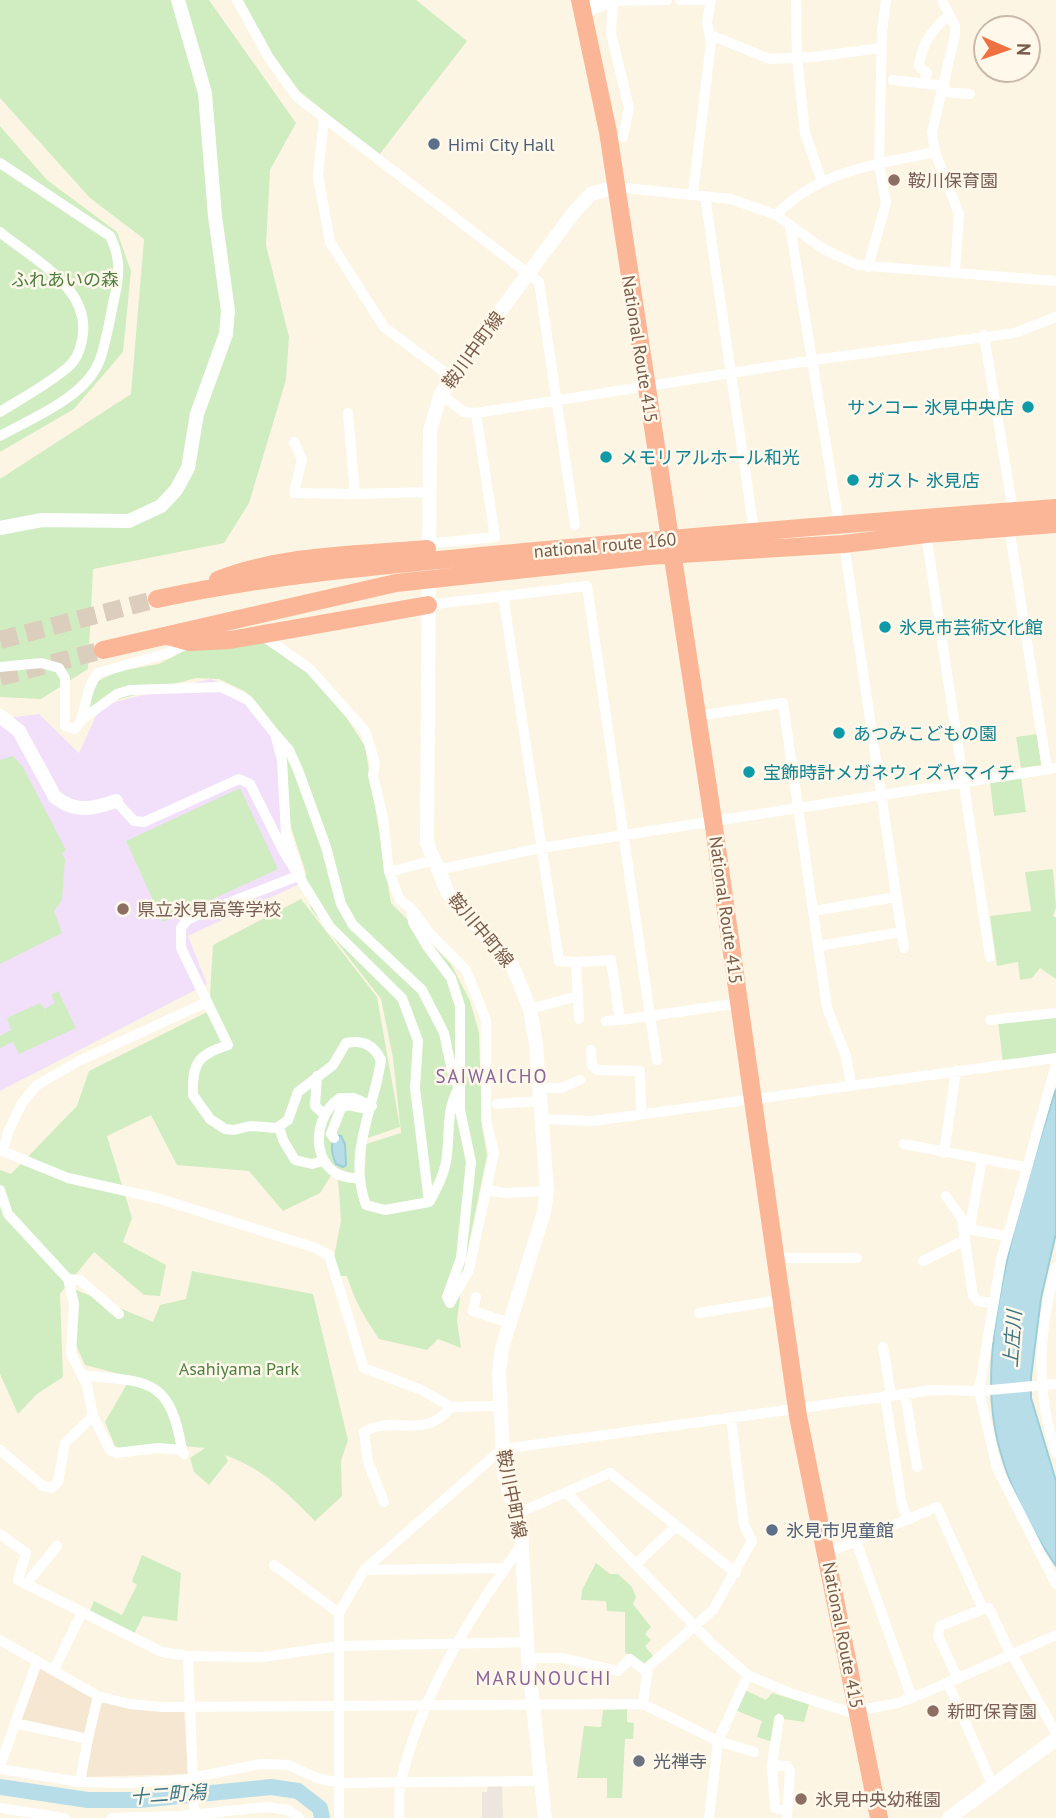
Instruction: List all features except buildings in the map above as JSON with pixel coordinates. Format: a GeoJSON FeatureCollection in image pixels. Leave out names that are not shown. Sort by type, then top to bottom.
{"type":"FeatureCollection","features":[{"type":"Feature","properties":{"kind":"highway","name":"National Route 415"},"geometry":{"type":"LineString","coordinates":[[581,6],[608,132],[713,820],[780,1300],[798,1410],[879,1818]]}},
{"type":"Feature","properties":{"kind":"highway","name":"national route 160"},"geometry":{"type":"LineString","coordinates":[[670,546],[844,544],[926,534],[1056,508]]}},
{"type":"Feature","properties":{"kind":"highway","name":"national route 160"},"geometry":{"type":"LineString","coordinates":[[395,574],[670,546],[754,531],[839,524],[1011,519],[1056,524]]}},
{"type":"Feature","properties":{"kind":"highway"},"geometry":{"type":"LineString","coordinates":[[186,593],[238,572],[277,562],[427,546]]}},
{"type":"Feature","properties":{"kind":"highway"},"geometry":{"type":"LineString","coordinates":[[157,599],[186,593],[395,574]]}},
{"type":"Feature","properties":{"kind":"highway"},"geometry":{"type":"LineString","coordinates":[[103,650],[168,636],[395,574]]}},
{"type":"Feature","properties":{"kind":"highway"},"geometry":{"type":"LineString","coordinates":[[168,636],[190,642],[261,634],[428,605]]}},
{"type":"Feature","properties":{"kind":"main road"},"geometry":{"type":"LineString","coordinates":[[0,528],[43,520],[129,521],[160,506],[176,490],[188,468],[197,414],[226,334],[228,312],[215,216],[205,93],[178,0]]}},
{"type":"Feature","properties":{"kind":"main road"},"geometry":{"type":"LineString","coordinates":[[581,6],[613,0]]}},
{"type":"Feature","properties":{"kind":"main road","name":"鞍川中町線"},"geometry":{"type":"LineString","coordinates":[[545,1818],[528,1658],[522,1545],[504,1474],[500,1406],[502,1348],[544,1212],[547,1191],[540,1094],[530,1009],[512,965],[448,892],[427,843],[427,546],[430,430],[441,394],[451,377],[575,211],[592,194],[616,187]]}},
{"type":"Feature","properties":{"kind":"main road"},"geometry":{"type":"LineString","coordinates":[[0,716],[19,731],[55,796],[62,802],[84,810],[116,801]]}},
{"type":"Feature","properties":{"kind":"main road"},"geometry":{"type":"LineString","coordinates":[[948,1818],[1054,1743]]}},
{"type":"Feature","properties":{"kind":"street"},"geometry":{"type":"LineString","coordinates":[[237,0],[289,89],[539,282],[575,524]]}},
{"type":"Feature","properties":{"kind":"street"},"geometry":{"type":"LineString","coordinates":[[623,137],[629,108],[611,33],[613,0],[667,0]]}},
{"type":"Feature","properties":{"kind":"street"},"geometry":{"type":"LineString","coordinates":[[680,0],[709,0],[707,22],[711,34],[693,194]]}},
{"type":"Feature","properties":{"kind":"street"},"geometry":{"type":"LineString","coordinates":[[796,0],[797,58],[806,133],[821,179]]}},
{"type":"Feature","properties":{"kind":"street"},"geometry":{"type":"LineString","coordinates":[[868,267],[886,203],[879,164],[881,48],[886,0]]}},
{"type":"Feature","properties":{"kind":"street"},"geometry":{"type":"LineString","coordinates":[[942,0],[955,26],[955,35],[932,132],[935,152],[959,214],[955,272]]}},
{"type":"Feature","properties":{"kind":"street"},"geometry":{"type":"LineString","coordinates":[[924,83],[928,73],[919,66],[921,51],[935,28],[948,16]]}},
{"type":"Feature","properties":{"kind":"street"},"geometry":{"type":"LineString","coordinates":[[711,34],[769,59],[881,48]]}},
{"type":"Feature","properties":{"kind":"street"},"geometry":{"type":"LineString","coordinates":[[893,80],[924,83],[970,94]]}},
{"type":"Feature","properties":{"kind":"street"},"geometry":{"type":"LineString","coordinates":[[324,118],[318,176],[330,242],[384,327],[451,377]]}},
{"type":"Feature","properties":{"kind":"street"},"geometry":{"type":"LineString","coordinates":[[776,215],[790,201],[821,179],[862,166],[935,152]]}},
{"type":"Feature","properties":{"kind":"street"},"geometry":{"type":"LineString","coordinates":[[0,163],[110,236],[118,252],[119,265],[117,285],[98,365],[75,391],[0,436]]}},
{"type":"Feature","properties":{"kind":"street"},"geometry":{"type":"LineString","coordinates":[[616,187],[731,199],[776,215],[825,250],[868,267],[1056,281]]}},
{"type":"Feature","properties":{"kind":"street"},"geometry":{"type":"LineString","coordinates":[[705,196],[754,531]]}},
{"type":"Feature","properties":{"kind":"street"},"geometry":{"type":"LineString","coordinates":[[790,226],[839,524]]}},
{"type":"Feature","properties":{"kind":"street"},"geometry":{"type":"LineString","coordinates":[[0,232],[68,287],[80,304],[84,332],[79,352],[69,367],[0,412]]}},
{"type":"Feature","properties":{"kind":"street"},"geometry":{"type":"LineString","coordinates":[[441,394],[464,412],[476,413],[814,360],[1015,332],[1056,317]]}},
{"type":"Feature","properties":{"kind":"street"},"geometry":{"type":"LineString","coordinates":[[389,872],[1052,768],[984,335]]}},
{"type":"Feature","properties":{"kind":"street"},"geometry":{"type":"LineString","coordinates":[[348,413],[355,494]]}},
{"type":"Feature","properties":{"kind":"street"},"geometry":{"type":"LineString","coordinates":[[427,546],[495,537],[476,413]]}},
{"type":"Feature","properties":{"kind":"street"},"geometry":{"type":"LineString","coordinates":[[294,442],[302,459],[295,493],[428,492]]}},
{"type":"Feature","properties":{"kind":"street"},"geometry":{"type":"LineString","coordinates":[[926,534],[990,957]]}},
{"type":"Feature","properties":{"kind":"street"},"geometry":{"type":"LineString","coordinates":[[844,544],[904,948]]}},
{"type":"Feature","properties":{"kind":"street"},"geometry":{"type":"LineString","coordinates":[[428,605],[587,586],[657,1060]]}},
{"type":"Feature","properties":{"kind":"street"},"geometry":{"type":"LineString","coordinates":[[503,595],[559,961],[611,960],[620,1020]]}},
{"type":"Feature","properties":{"kind":"street"},"geometry":{"type":"LineString","coordinates":[[261,634],[310,669],[365,731],[375,763],[373,775],[383,818],[389,872],[400,900],[411,908],[430,935],[466,970],[486,1020],[486,1119],[494,1153],[469,1270],[450,1303],[447,1297],[461,1258],[471,1162],[459,1088],[460,1006],[451,978],[413,922],[411,908]]}},
{"type":"Feature","properties":{"kind":"street"},"geometry":{"type":"LineString","coordinates":[[81,720],[85,694],[98,673],[168,653],[190,642]]}},
{"type":"Feature","properties":{"kind":"street"},"geometry":{"type":"LineString","coordinates":[[0,667],[41,663],[59,668],[65,678],[65,726],[75,729],[81,720],[117,694],[130,690],[221,687],[248,700],[289,750],[326,847],[341,904],[353,925],[422,990],[444,1033],[453,1076],[459,1088]]}},
{"type":"Feature","properties":{"kind":"street"},"geometry":{"type":"LineString","coordinates":[[697,716],[783,702],[827,1008],[846,1056],[851,1084]]}},
{"type":"Feature","properties":{"kind":"street"},"geometry":{"type":"LineString","coordinates":[[275,734],[282,760],[286,834],[300,875]]}},
{"type":"Feature","properties":{"kind":"street"},"geometry":{"type":"LineString","coordinates":[[116,801],[134,821],[144,822],[239,779],[245,779],[338,937],[401,998],[418,1041],[415,1088],[429,1202]]}},
{"type":"Feature","properties":{"kind":"street"},"geometry":{"type":"LineString","coordinates":[[300,875],[187,920],[181,928],[181,948],[228,1045],[206,1052],[196,1064],[193,1095],[210,1119],[225,1129],[279,1126],[288,1120],[299,1091],[333,1065],[346,1043],[358,1041],[371,1045],[381,1060],[371,1107],[361,1135],[360,1178],[366,1205],[385,1210],[429,1202]]}},
{"type":"Feature","properties":{"kind":"street"},"geometry":{"type":"LineString","coordinates":[[813,911],[896,897]]}},
{"type":"Feature","properties":{"kind":"street"},"geometry":{"type":"LineString","coordinates":[[818,946],[902,932]]}},
{"type":"Feature","properties":{"kind":"street"},"geometry":{"type":"LineString","coordinates":[[576,962],[579,1019]]}},
{"type":"Feature","properties":{"kind":"street"},"geometry":{"type":"LineString","coordinates":[[530,1009],[578,996]]}},
{"type":"Feature","properties":{"kind":"street"},"geometry":{"type":"LineString","coordinates":[[206,1002],[79,1061],[37,1085],[22,1103],[1,1150],[68,1178],[186,1206],[313,1247],[328,1255],[364,1368],[422,1391],[451,1407],[500,1406]]}},
{"type":"Feature","properties":{"kind":"street"},"geometry":{"type":"LineString","coordinates":[[606,1021],[740,1003]]}},
{"type":"Feature","properties":{"kind":"street"},"geometry":{"type":"LineString","coordinates":[[990,1020],[1056,1013]]}},
{"type":"Feature","properties":{"kind":"street"},"geometry":{"type":"LineString","coordinates":[[592,1050],[592,1065],[597,1070],[640,1071],[641,1114]]}},
{"type":"Feature","properties":{"kind":"street"},"geometry":{"type":"LineString","coordinates":[[541,1119],[593,1121],[753,1097],[1056,1058]]}},
{"type":"Feature","properties":{"kind":"street"},"geometry":{"type":"LineString","coordinates":[[1056,1065],[1007,1236],[992,1303],[981,1391],[997,1468],[1056,1584]]}},
{"type":"Feature","properties":{"kind":"street"},"geometry":{"type":"LineString","coordinates":[[944,1153],[956,1071]]}},
{"type":"Feature","properties":{"kind":"street"},"geometry":{"type":"LineString","coordinates":[[317,1076],[315,1106],[325,1115]]}},
{"type":"Feature","properties":{"kind":"street"},"geometry":{"type":"LineString","coordinates":[[497,1104],[561,1088],[580,1080]]}},
{"type":"Feature","properties":{"kind":"street"},"geometry":{"type":"LineString","coordinates":[[429,1202],[445,1167],[449,1113],[459,1088]]}},
{"type":"Feature","properties":{"kind":"street"},"geometry":{"type":"LineString","coordinates":[[360,1178],[342,1178],[330,1172],[323,1161],[320,1135],[325,1115],[334,1102],[346,1096],[371,1107]]}},
{"type":"Feature","properties":{"kind":"street"},"geometry":{"type":"LineString","coordinates":[[334,1138],[331,1133],[341,1108],[348,1105],[371,1107]]}},
{"type":"Feature","properties":{"kind":"street"},"geometry":{"type":"LineString","coordinates":[[279,1126],[295,1160],[312,1164],[323,1161]]}},
{"type":"Feature","properties":{"kind":"street"},"geometry":{"type":"LineString","coordinates":[[904,1144],[1026,1167]]}},
{"type":"Feature","properties":{"kind":"street"},"geometry":{"type":"LineString","coordinates":[[982,1159],[971,1221],[972,1230],[1007,1236]]}},
{"type":"Feature","properties":{"kind":"street"},"geometry":{"type":"LineString","coordinates":[[487,1189],[505,1193],[547,1191]]}},
{"type":"Feature","properties":{"kind":"street"},"geometry":{"type":"LineString","coordinates":[[0,1190],[8,1214],[68,1279],[74,1304],[71,1353],[82,1375],[93,1416],[110,1450],[116,1453],[158,1448],[183,1452],[170,1404],[150,1384],[82,1375]]}},
{"type":"Feature","properties":{"kind":"street"},"geometry":{"type":"LineString","coordinates":[[946,1196],[962,1219],[973,1296],[978,1301],[992,1303]]}},
{"type":"Feature","properties":{"kind":"street"},"geometry":{"type":"LineString","coordinates":[[923,1261],[965,1240]]}},
{"type":"Feature","properties":{"kind":"street"},"geometry":{"type":"LineString","coordinates":[[775,1258],[857,1258]]}},
{"type":"Feature","properties":{"kind":"street"},"geometry":{"type":"LineString","coordinates":[[1056,1267],[1045,1315],[1039,1387],[1056,1453]]}},
{"type":"Feature","properties":{"kind":"street"},"geometry":{"type":"LineString","coordinates":[[68,1279],[80,1280],[119,1314]]}},
{"type":"Feature","properties":{"kind":"street"},"geometry":{"type":"LineString","coordinates":[[477,1297],[473,1311],[510,1323]]}},
{"type":"Feature","properties":{"kind":"street"},"geometry":{"type":"LineString","coordinates":[[699,1313],[780,1300]]}},
{"type":"Feature","properties":{"kind":"street"},"geometry":{"type":"LineString","coordinates":[[883,1347],[902,1505],[908,1520]]}},
{"type":"Feature","properties":{"kind":"street"},"geometry":{"type":"LineString","coordinates":[[339,1818],[339,1612],[364,1570],[502,1449],[905,1394],[1056,1384]]}},
{"type":"Feature","properties":{"kind":"street"},"geometry":{"type":"LineString","coordinates":[[905,1394],[916,1467]]}},
{"type":"Feature","properties":{"kind":"street"},"geometry":{"type":"LineString","coordinates":[[384,1502],[368,1462],[365,1432],[384,1424],[404,1428],[426,1424],[444,1417],[451,1407]]}},
{"type":"Feature","properties":{"kind":"street"},"geometry":{"type":"LineString","coordinates":[[0,1450],[43,1486],[52,1488],[58,1482],[65,1443],[93,1416]]}},
{"type":"Feature","properties":{"kind":"street"},"geometry":{"type":"LineString","coordinates":[[643,1704],[647,1672],[713,1610],[752,1541],[744,1525],[731,1418]]}},
{"type":"Feature","properties":{"kind":"street"},"geometry":{"type":"LineString","coordinates":[[516,1514],[610,1473],[736,1573]]}},
{"type":"Feature","properties":{"kind":"street"},"geometry":{"type":"LineString","coordinates":[[567,1493],[697,1625],[711,1643],[748,1675],[790,1693],[849,1712],[912,1698],[1056,1635]]}},
{"type":"Feature","properties":{"kind":"street"},"geometry":{"type":"LineString","coordinates":[[826,1553],[937,1507],[982,1609]]}},
{"type":"Feature","properties":{"kind":"street"},"geometry":{"type":"LineString","coordinates":[[636,1564],[676,1526]]}},
{"type":"Feature","properties":{"kind":"street"},"geometry":{"type":"LineString","coordinates":[[0,1534],[26,1553],[18,1580],[150,1647],[188,1656],[262,1657],[339,1646],[528,1642]]}},
{"type":"Feature","properties":{"kind":"street"},"geometry":{"type":"LineString","coordinates":[[856,1541],[912,1698]]}},
{"type":"Feature","properties":{"kind":"street"},"geometry":{"type":"LineString","coordinates":[[399,1818],[400,1782],[427,1707],[455,1644],[522,1545]]}},
{"type":"Feature","properties":{"kind":"street"},"geometry":{"type":"LineString","coordinates":[[26,1584],[57,1546]]}},
{"type":"Feature","properties":{"kind":"street"},"geometry":{"type":"LineString","coordinates":[[274,1565],[339,1612]]}},
{"type":"Feature","properties":{"kind":"street"},"geometry":{"type":"LineString","coordinates":[[364,1570],[505,1568]]}},
{"type":"Feature","properties":{"kind":"street"},"geometry":{"type":"LineString","coordinates":[[993,1786],[938,1636],[940,1626],[989,1608],[1054,1743]]}},
{"type":"Feature","properties":{"kind":"street"},"geometry":{"type":"LineString","coordinates":[[54,1670],[81,1614]]}},
{"type":"Feature","properties":{"kind":"street"},"geometry":{"type":"LineString","coordinates":[[0,1640],[97,1696],[129,1704],[427,1707],[643,1704],[718,1741],[754,1752]]}},
{"type":"Feature","properties":{"kind":"street"},"geometry":{"type":"LineString","coordinates":[[188,1656],[197,1813]]}},
{"type":"Feature","properties":{"kind":"street"},"geometry":{"type":"LineString","coordinates":[[528,1658],[563,1658],[618,1671],[630,1659],[647,1672]]}},
{"type":"Feature","properties":{"kind":"street"},"geometry":{"type":"LineString","coordinates":[[37,1662],[15,1723],[4,1740],[0,1768],[80,1782],[181,1780],[260,1764],[288,1765],[328,1782],[339,1783],[541,1781]]}},
{"type":"Feature","properties":{"kind":"street"},"geometry":{"type":"LineString","coordinates":[[709,1818],[718,1741],[748,1675]]}},
{"type":"Feature","properties":{"kind":"street"},"geometry":{"type":"LineString","coordinates":[[80,1782],[97,1696]]}},
{"type":"Feature","properties":{"kind":"street"},"geometry":{"type":"LineString","coordinates":[[772,1765],[787,1766],[790,1771],[787,1815],[775,1808],[773,1801],[772,1765],[779,1719]]}},
{"type":"Feature","properties":{"kind":"street"},"geometry":{"type":"LineString","coordinates":[[15,1723],[88,1740]]}},
{"type":"Feature","properties":{"kind":"street"},"geometry":{"type":"LineString","coordinates":[[112,1818],[267,1807],[288,1810],[299,1818]]}},
{"type":"Feature","properties":{"kind":"street"},"geometry":{"type":"LineString","coordinates":[[0,1808],[65,1818]]}},
{"type":"Feature","properties":{"kind":"shaded area","name":"県立氷見高等学校"},"geometry":{"type":"Polygon","coordinates":[[[211,679],[250,696],[280,739],[280,805],[306,881],[188,936],[207,984],[0,1091],[0,719],[39,714],[79,753],[101,705],[211,679]]]}},
{"type":"Feature","properties":{"kind":"shaded area"},"geometry":{"type":"Polygon","coordinates":[[[37,1666],[96,1697],[87,1737],[18,1721],[37,1666]]]}},
{"type":"Feature","properties":{"kind":"shaded area"},"geometry":{"type":"Polygon","coordinates":[[[98,1699],[184,1710],[188,1774],[83,1777],[98,1699]]]}},
{"type":"Feature","properties":{"kind":"shaded area"},"geometry":{"type":"Polygon","coordinates":[[[488,1782],[502,1782],[503,1818],[482,1818],[482,1792],[487,1792],[488,1782]]]}},
{"type":"Feature","properties":{"kind":"green space"},"geometry":{"type":"Polygon","coordinates":[[[0,0],[209,0],[296,123],[270,170],[266,245],[289,337],[286,380],[249,503],[224,543],[93,569],[88,669],[41,699],[0,697],[0,479],[131,394],[144,239],[90,198],[0,98],[0,0]]]}},
{"type":"Feature","properties":{"kind":"green space"},"geometry":{"type":"Polygon","coordinates":[[[243,0],[416,0],[467,41],[379,155],[294,87],[279,68],[243,0]]]}},
{"type":"Feature","properties":{"kind":"green space","name":"ふれあいの森"},"geometry":{"type":"Polygon","coordinates":[[[0,126],[47,180],[117,232],[131,271],[123,352],[74,409],[0,452],[0,126]]]}},
{"type":"Feature","properties":{"kind":"green space"},"geometry":{"type":"Polygon","coordinates":[[[258,639],[307,672],[344,714],[365,746],[391,903],[451,964],[470,1001],[479,1033],[482,1127],[487,1155],[464,1268],[457,1321],[461,1348],[438,1339],[427,1350],[379,1339],[369,1324],[347,1276],[340,1276],[334,1257],[341,1221],[338,1178],[351,1173],[336,1168],[320,1193],[283,1211],[249,1171],[177,1165],[151,1115],[107,1136],[132,1218],[123,1242],[166,1265],[160,1296],[144,1295],[94,1252],[60,1294],[63,1377],[37,1394],[18,1414],[0,1374],[0,1170],[11,1174],[77,1106],[89,1071],[209,1011],[213,945],[301,899],[377,997],[400,1127],[362,1140],[355,1173],[365,1170],[366,1144],[401,1133],[393,1058],[381,999],[311,909],[305,870],[286,812],[284,777],[263,712],[246,692],[219,679],[196,678],[88,708],[96,682],[119,671],[159,664],[190,648],[258,639]]]}},
{"type":"Feature","properties":{"kind":"green space"},"geometry":{"type":"Polygon","coordinates":[[[1037,734],[1042,765],[1021,768],[1016,737],[1037,734]]]}},
{"type":"Feature","properties":{"kind":"green space"},"geometry":{"type":"Polygon","coordinates":[[[13,756],[23,767],[66,850],[62,854],[65,859],[62,900],[54,911],[62,933],[0,964],[0,760],[13,756]]]}},
{"type":"Feature","properties":{"kind":"green space"},"geometry":{"type":"Polygon","coordinates":[[[1021,778],[1026,812],[994,816],[990,782],[1021,778]]]}},
{"type":"Feature","properties":{"kind":"green space"},"geometry":{"type":"Polygon","coordinates":[[[240,788],[278,869],[163,922],[126,841],[240,788]]]}},
{"type":"Feature","properties":{"kind":"green space"},"geometry":{"type":"Polygon","coordinates":[[[1053,869],[1056,979],[1040,968],[1032,978],[1020,980],[1018,962],[997,966],[990,916],[1031,911],[1025,872],[1053,869]]]}},
{"type":"Feature","properties":{"kind":"green space"},"geometry":{"type":"Polygon","coordinates":[[[58,991],[76,1028],[19,1054],[13,1042],[0,1048],[0,1036],[11,1030],[7,1018],[40,1003],[45,1009],[55,1003],[51,995],[58,991]]]}},
{"type":"Feature","properties":{"kind":"green space"},"geometry":{"type":"Polygon","coordinates":[[[1056,1015],[1056,1056],[1003,1063],[998,1021],[1056,1015]]]}},
{"type":"Feature","properties":{"kind":"green space","name":"Asahiyama Park"},"geometry":{"type":"Polygon","coordinates":[[[192,1271],[313,1294],[348,1440],[341,1461],[342,1496],[315,1521],[263,1475],[225,1455],[228,1461],[209,1485],[194,1472],[190,1458],[205,1448],[159,1444],[119,1448],[115,1446],[105,1422],[131,1377],[85,1365],[75,1343],[74,1289],[153,1322],[160,1305],[186,1299],[192,1271]]]}},
{"type":"Feature","properties":{"kind":"green space"},"geometry":{"type":"Polygon","coordinates":[[[142,1555],[181,1573],[177,1621],[143,1616],[134,1634],[89,1613],[94,1601],[122,1615],[137,1585],[132,1581],[142,1555]]]}},
{"type":"Feature","properties":{"kind":"green space"},"geometry":{"type":"Polygon","coordinates":[[[596,1563],[610,1574],[618,1574],[632,1587],[636,1597],[633,1604],[651,1627],[645,1634],[651,1640],[645,1646],[655,1658],[645,1668],[625,1652],[625,1612],[607,1611],[606,1601],[581,1600],[582,1590],[596,1563]]]}},
{"type":"Feature","properties":{"kind":"green space"},"geometry":{"type":"Polygon","coordinates":[[[745,1690],[766,1700],[772,1693],[809,1704],[804,1722],[777,1718],[773,1742],[757,1737],[762,1721],[735,1710],[745,1690]]]}},
{"type":"Feature","properties":{"kind":"green space"},"geometry":{"type":"Polygon","coordinates":[[[627,1709],[627,1722],[634,1723],[633,1739],[625,1739],[622,1798],[607,1798],[607,1778],[577,1778],[584,1726],[601,1727],[603,1710],[627,1709]]]}},
{"type":"Feature","properties":{"kind":"water","name":"上庄川"},"geometry":{"type":"Polygon","coordinates":[[[1056,1089],[1056,1233],[1041,1298],[1031,1398],[1056,1481],[1056,1566],[1024,1513],[1001,1454],[993,1415],[991,1379],[1000,1295],[1009,1251],[1056,1089]]]}},
{"type":"Feature","properties":{"kind":"water"},"geometry":{"type":"Polygon","coordinates":[[[336,1135],[341,1136],[345,1144],[346,1165],[343,1167],[336,1164],[332,1153],[332,1142],[336,1135]]]}},
{"type":"Feature","properties":{"kind":"waterway","name":"十二町潟"},"geometry":{"type":"LineString","coordinates":[[0,1787],[88,1800],[140,1800],[271,1787],[298,1791],[320,1808],[322,1818]]}},
{"type":"Feature","properties":{"kind":"tunnel"},"geometry":{"type":"LineString","coordinates":[[0,640],[157,599]]}},
{"type":"Feature","properties":{"kind":"tunnel"},"geometry":{"type":"LineString","coordinates":[[0,677],[103,650]]}},
{"type":"Feature","properties":{"kind":"place","name":"Himi City Hall"},"geometry":{"type":"Point","coordinates":[434,144]}},
{"type":"Feature","properties":{"kind":"place","name":"鞍川保育園"},"geometry":{"type":"Point","coordinates":[894,180]}},
{"type":"Feature","properties":{"kind":"place","name":"サンコー 氷見中央店"},"geometry":{"type":"Point","coordinates":[1028,407]}},
{"type":"Feature","properties":{"kind":"place","name":"メモリアルホール和光"},"geometry":{"type":"Point","coordinates":[606,457]}},
{"type":"Feature","properties":{"kind":"place","name":"ガスト 氷見店"},"geometry":{"type":"Point","coordinates":[853,480]}},
{"type":"Feature","properties":{"kind":"place","name":"氷見市芸術文化館"},"geometry":{"type":"Point","coordinates":[885,627]}},
{"type":"Feature","properties":{"kind":"place","name":"あつみこどもの園"},"geometry":{"type":"Point","coordinates":[839,733]}},
{"type":"Feature","properties":{"kind":"place","name":"宝飾時計メガネウィズヤマイチ"},"geometry":{"type":"Point","coordinates":[749,772]}},
{"type":"Feature","properties":{"kind":"place","name":"県立氷見高等学校"},"geometry":{"type":"Point","coordinates":[123,909]}},
{"type":"Feature","properties":{"kind":"place","name":"氷見市児童館"},"geometry":{"type":"Point","coordinates":[772,1530]}},
{"type":"Feature","properties":{"kind":"place","name":"新町保育園"},"geometry":{"type":"Point","coordinates":[933,1711]}},
{"type":"Feature","properties":{"kind":"place","name":"光禅寺"},"geometry":{"type":"Point","coordinates":[639,1761]}},
{"type":"Feature","properties":{"kind":"place","name":"氷見中央幼稚園"},"geometry":{"type":"Point","coordinates":[801,1799]}},
{"type":"Feature","properties":{"kind":"district","name":"SAIWAICHO"},"geometry":{"type":"Point","coordinates":[492,1076]}},
{"type":"Feature","properties":{"kind":"district","name":"MARUNOUCHI"},"geometry":{"type":"Point","coordinates":[544,1678]}}]}
